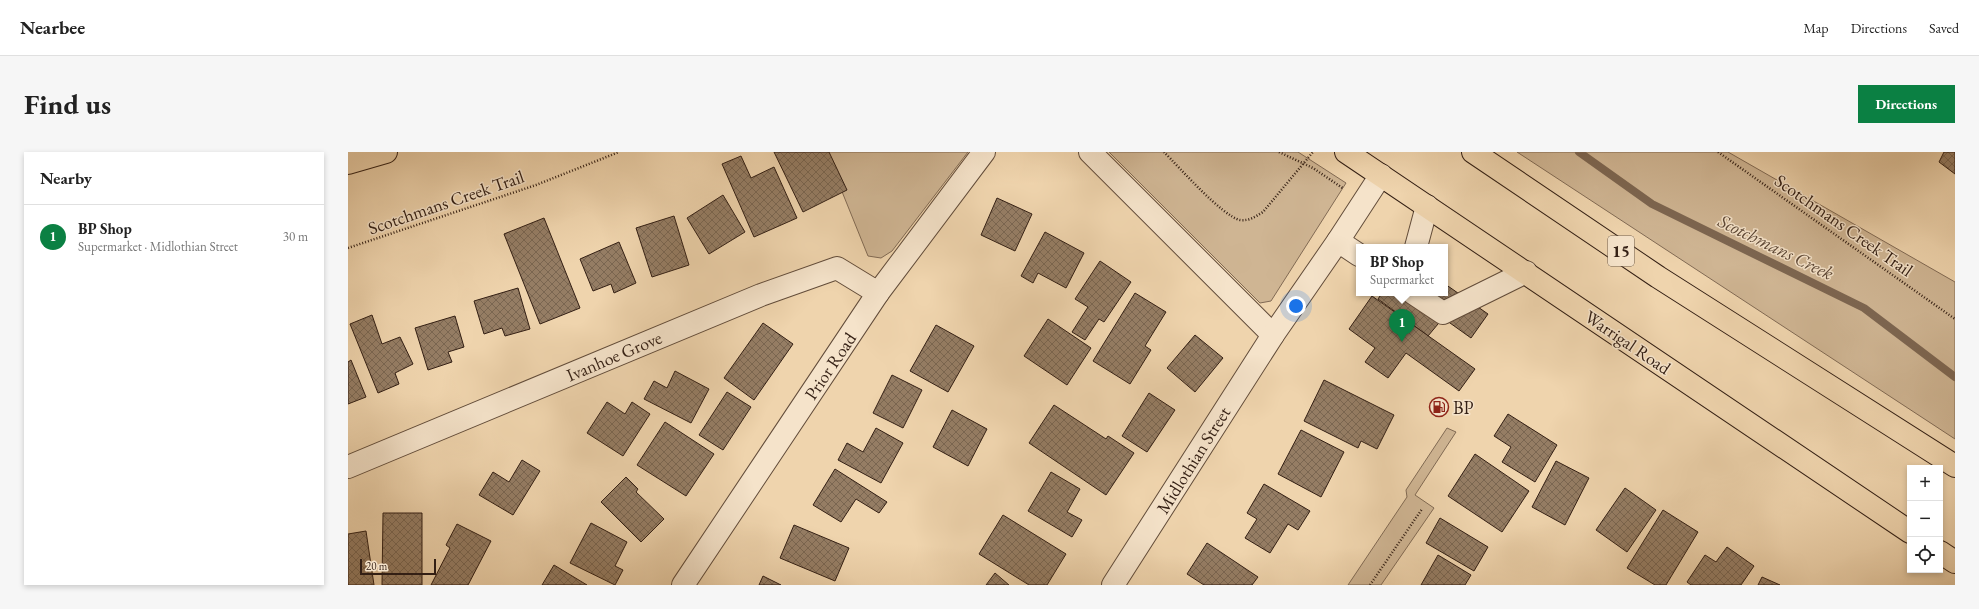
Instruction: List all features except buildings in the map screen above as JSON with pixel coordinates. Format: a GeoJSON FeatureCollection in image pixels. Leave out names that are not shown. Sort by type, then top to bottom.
{"type":"FeatureCollection","features":[{"type":"Feature","properties":{"kind":"highway"},"geometry":{"type":"LineString","coordinates":[[348,163],[386,152]]}},
{"type":"Feature","properties":{"kind":"highway","name":"Warrigal Road"},"geometry":{"type":"LineString","coordinates":[[1346,152],[1907,530]]}},
{"type":"Feature","properties":{"kind":"highway","name":"15"},"geometry":{"type":"LineString","coordinates":[[1473,152],[1658,277],[1955,466]]}},
{"type":"Feature","properties":{"kind":"highway"},"geometry":{"type":"LineString","coordinates":[[1943,554],[1955,562]]}},
{"type":"Feature","properties":{"kind":"street","name":"Prior Road"},"geometry":{"type":"LineString","coordinates":[[683,585],[878,294],[984,152]]}},
{"type":"Feature","properties":{"kind":"street"},"geometry":{"type":"LineString","coordinates":[[1090,152],[1273,335]]}},
{"type":"Feature","properties":{"kind":"street","name":"Midlothian Street"},"geometry":{"type":"LineString","coordinates":[[1117,584],[1273,335],[1338,241],[1381,175]]}},
{"type":"Feature","properties":{"kind":"street"},"geometry":{"type":"LineString","coordinates":[[1417,244],[1427,206]]}},
{"type":"Feature","properties":{"kind":"street"},"geometry":{"type":"LineString","coordinates":[[1338,241],[1356,253]]}},
{"type":"Feature","properties":{"kind":"street","name":"Ivanhoe Grove"},"geometry":{"type":"LineString","coordinates":[[348,467],[761,295],[837,268],[878,294]]}},
{"type":"Feature","properties":{"kind":"street"},"geometry":{"type":"LineString","coordinates":[[1418,296],[1443,313],[1526,272]]}},
{"type":"Feature","properties":{"kind":"path","name":"Scotchmans Creek Trail"},"geometry":{"type":"LineString","coordinates":[[348,248],[514,193],[619,152]]}},
{"type":"Feature","properties":{"kind":"path"},"geometry":{"type":"LineString","coordinates":[[1164,152],[1224,212],[1239,220],[1253,219],[1263,212],[1313,152]]}},
{"type":"Feature","properties":{"kind":"path"},"geometry":{"type":"LineString","coordinates":[[1279,152],[1313,168],[1344,189]]}},
{"type":"Feature","properties":{"kind":"path","name":"Scotchmans Creek Trail"},"geometry":{"type":"LineString","coordinates":[[1718,152],[1955,319]]}},
{"type":"Feature","properties":{"kind":"path"},"geometry":{"type":"LineString","coordinates":[[1370,585],[1422,509]]}},
{"type":"Feature","properties":{"kind":"shaded area"},"geometry":{"type":"Polygon","coordinates":[[[826,152],[968,152],[892,251],[881,258],[868,256],[826,152]]]}},
{"type":"Feature","properties":{"kind":"shaded area"},"geometry":{"type":"Polygon","coordinates":[[[1109,152],[1298,152],[1346,183],[1271,301],[1260,303],[1109,152]]]}},
{"type":"Feature","properties":{"kind":"shaded area"},"geometry":{"type":"Polygon","coordinates":[[[1517,152],[1728,152],[1955,282],[1955,439],[1517,152]]]}},
{"type":"Feature","properties":{"kind":"shaded area"},"geometry":{"type":"Polygon","coordinates":[[[1447,428],[1456,432],[1415,495],[1434,508],[1381,585],[1348,585],[1407,497],[1406,490],[1447,428]]]}},
{"type":"Feature","properties":{"kind":"waterway","name":"Scotchmans Creek"},"geometry":{"type":"LineString","coordinates":[[1579,152],[1652,204],[1864,308],[1955,377]]}},
{"type":"Feature","properties":{"kind":"place","name":"BP Shop"},"geometry":{"type":"Point","coordinates":[1402,342]}},
{"type":"Feature","properties":{"kind":"place","name":"BP"},"geometry":{"type":"Point","coordinates":[1439,407]}}]}
